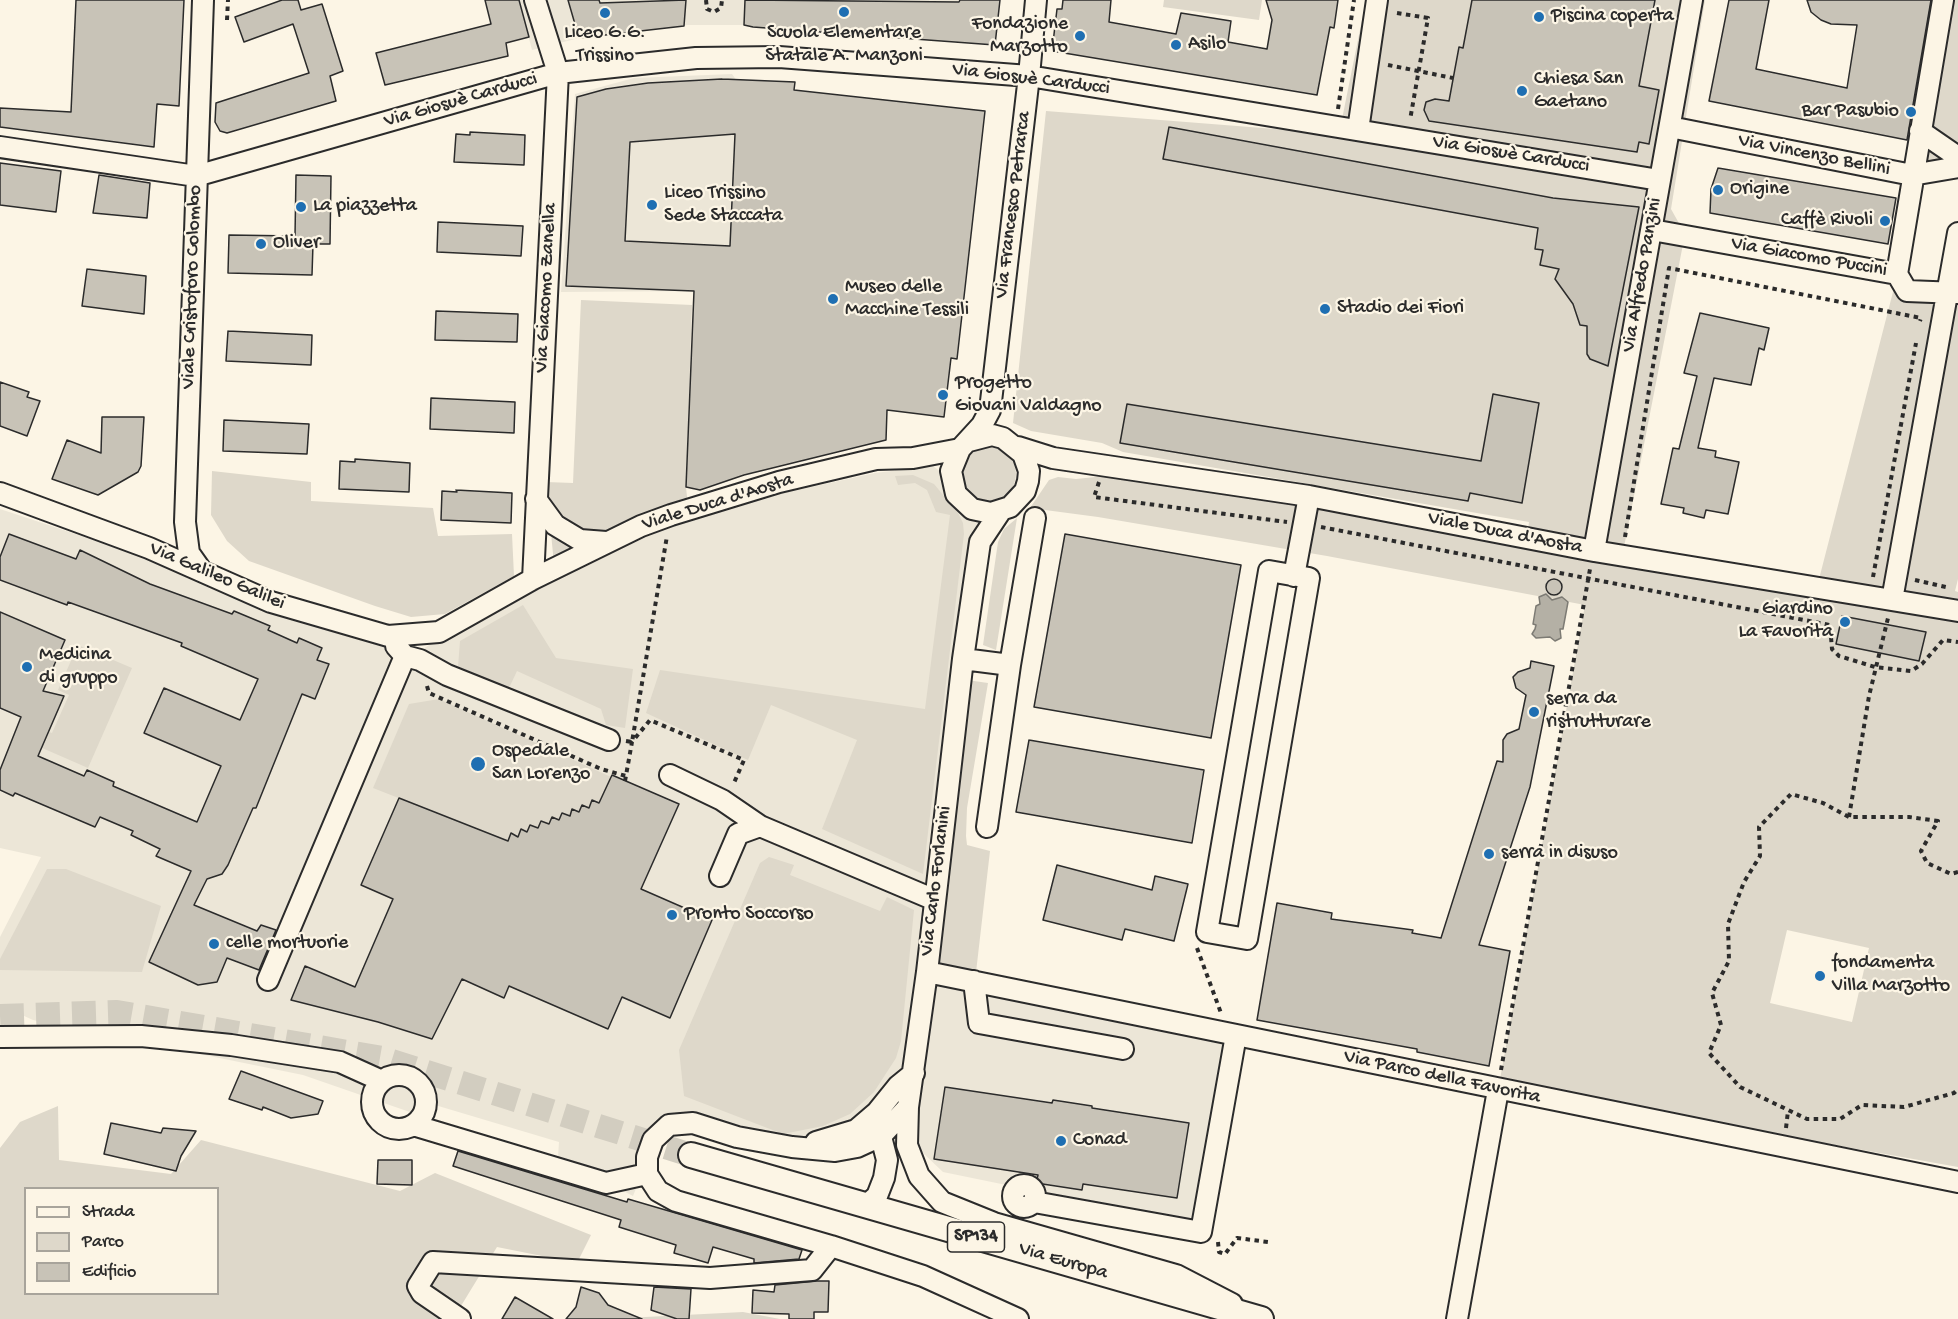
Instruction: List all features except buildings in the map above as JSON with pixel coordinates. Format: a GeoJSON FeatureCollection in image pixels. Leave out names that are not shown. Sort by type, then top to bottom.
{"type":"FeatureCollection","features":[{"type":"Feature","properties":{"kind":"main road","name":"Via Europa"},"geometry":{"type":"LineString","coordinates":[[691,1155],[1261,1319]]}},
{"type":"Feature","properties":{"kind":"street"},"geometry":{"type":"LineString","coordinates":[[203,0],[215,0]]}},
{"type":"Feature","properties":{"kind":"street","name":"Viale Cristoforo Colombo"},"geometry":{"type":"LineString","coordinates":[[201,570],[189,554],[185,522],[203,0]]}},
{"type":"Feature","properties":{"kind":"street","name":"Via Giacomo Zanella"},"geometry":{"type":"LineString","coordinates":[[533,579],[558,73],[535,0]]}},
{"type":"Feature","properties":{"kind":"street","name":"Via Francesco Petrarca"},"geometry":{"type":"LineString","coordinates":[[990,410],[1036,0]]}},
{"type":"Feature","properties":{"kind":"street"},"geometry":{"type":"LineString","coordinates":[[1358,130],[1377,0]]}},
{"type":"Feature","properties":{"kind":"street","name":"Via Alfredo Panzini"},"geometry":{"type":"LineString","coordinates":[[1594,551],[1692,0]]}},
{"type":"Feature","properties":{"kind":"street"},"geometry":{"type":"LineString","coordinates":[[1897,274],[1912,175],[1944,0]]}},
{"type":"Feature","properties":{"kind":"street","name":"Via Giosuè Carducci"},"geometry":{"type":"LineString","coordinates":[[196,176],[558,73],[696,57],[779,57],[1029,76],[1659,180]]}},
{"type":"Feature","properties":{"kind":"street","name":"Via Vincenzo Bellini"},"geometry":{"type":"LineString","coordinates":[[1670,127],[1912,175],[1958,167]]}},
{"type":"Feature","properties":{"kind":"street"},"geometry":{"type":"LineString","coordinates":[[1920,131],[1958,157]]}},
{"type":"Feature","properties":{"kind":"street"},"geometry":{"type":"LineString","coordinates":[[0,147],[196,176]]}},
{"type":"Feature","properties":{"kind":"street","name":"Via Giacomo Puccini"},"geometry":{"type":"LineString","coordinates":[[1652,230],[1897,274],[1907,291],[1952,294]]}},
{"type":"Feature","properties":{"kind":"street"},"geometry":{"type":"LineString","coordinates":[[1892,600],[1952,294],[1958,233]]}},
{"type":"Feature","properties":{"kind":"street"},"geometry":{"type":"LineString","coordinates":[[1000,512],[981,512],[972,509],[956,494],[952,483],[954,459],[990,410],[1010,442],[1027,462],[1028,481]]}},
{"type":"Feature","properties":{"kind":"street"},"geometry":{"type":"LineString","coordinates":[[965,445],[992,435],[1010,442]]}},
{"type":"Feature","properties":{"kind":"street","name":"Viale Duca d'Aosta"},"geometry":{"type":"LineString","coordinates":[[1010,442],[1053,459],[1309,496],[1622,556],[1958,611]]}},
{"type":"Feature","properties":{"kind":"street","name":"Viale Duca d'Aosta"},"geometry":{"type":"LineString","coordinates":[[439,632],[533,579],[608,542],[671,515],[779,482],[876,459],[913,458],[965,445]]}},
{"type":"Feature","properties":{"kind":"street"},"geometry":{"type":"LineString","coordinates":[[913,458],[952,483]]}},
{"type":"Feature","properties":{"kind":"street"},"geometry":{"type":"LineString","coordinates":[[980,542],[1000,512],[1019,500],[1028,481],[1053,459]]}},
{"type":"Feature","properties":{"kind":"street","name":"Via Galileo Galilei"},"geometry":{"type":"LineString","coordinates":[[0,493],[201,570],[272,602],[388,636],[439,632]]}},
{"type":"Feature","properties":{"kind":"street"},"geometry":{"type":"LineString","coordinates":[[1294,576],[1309,496]]}},
{"type":"Feature","properties":{"kind":"street"},"geometry":{"type":"LineString","coordinates":[[536,499],[555,525],[580,540],[608,542]]}},
{"type":"Feature","properties":{"kind":"street"},"geometry":{"type":"LineString","coordinates":[[972,509],[980,542]]}},
{"type":"Feature","properties":{"kind":"street"},"geometry":{"type":"LineString","coordinates":[[987,827],[1010,665],[1035,518]]}},
{"type":"Feature","properties":{"kind":"street","name":"Via Carlo Forlanini"},"geometry":{"type":"LineString","coordinates":[[980,542],[963,659],[927,972],[908,1107],[907,1145],[919,1176],[942,1202],[994,1223],[1176,1275],[1261,1319]]}},
{"type":"Feature","properties":{"kind":"street"},"geometry":{"type":"LineString","coordinates":[[1269,571],[1294,576],[1309,578],[1247,939],[1207,932],[1269,571]]}},
{"type":"Feature","properties":{"kind":"street"},"geometry":{"type":"LineString","coordinates":[[388,636],[412,658],[447,675],[609,740]]}},
{"type":"Feature","properties":{"kind":"street"},"geometry":{"type":"LineString","coordinates":[[268,980],[412,658]]}},
{"type":"Feature","properties":{"kind":"street"},"geometry":{"type":"LineString","coordinates":[[963,659],[1010,665]]}},
{"type":"Feature","properties":{"kind":"street"},"geometry":{"type":"LineString","coordinates":[[670,775],[722,800],[760,826],[935,900]]}},
{"type":"Feature","properties":{"kind":"street"},"geometry":{"type":"LineString","coordinates":[[720,876],[738,834],[760,826]]}},
{"type":"Feature","properties":{"kind":"street","name":"Via Parco della Favorita"},"geometry":{"type":"LineString","coordinates":[[927,972],[1236,1035],[1499,1082],[1958,1182]]}},
{"type":"Feature","properties":{"kind":"street"},"geometry":{"type":"LineString","coordinates":[[974,981],[979,1023],[1123,1049]]}},
{"type":"Feature","properties":{"kind":"street"},"geometry":{"type":"LineString","coordinates":[[1034,1202],[1201,1232],[1236,1035]]}},
{"type":"Feature","properties":{"kind":"street"},"geometry":{"type":"LineString","coordinates":[[0,1037],[141,1036],[231,1045],[340,1062],[382,1081]]}},
{"type":"Feature","properties":{"kind":"street"},"geometry":{"type":"LineString","coordinates":[[792,1147],[835,1138],[856,1130],[874,1114],[898,1086],[914,1073]]}},
{"type":"Feature","properties":{"kind":"street"},"geometry":{"type":"LineString","coordinates":[[413,1125],[424,1112],[426,1103],[421,1086],[407,1076],[399,1075],[382,1081],[373,1095],[372,1104],[379,1120],[392,1128],[413,1125],[606,1183],[647,1174]]}},
{"type":"Feature","properties":{"kind":"street"},"geometry":{"type":"LineString","coordinates":[[1456,1319],[1499,1082]]}},
{"type":"Feature","properties":{"kind":"street"},"geometry":{"type":"LineString","coordinates":[[908,1107],[881,1136],[857,1147],[835,1151],[792,1147],[737,1137],[693,1123],[669,1125],[654,1140],[647,1157],[647,1174],[658,1191],[676,1201],[831,1245],[923,1276],[1018,1319]]}},
{"type":"Feature","properties":{"kind":"street"},"geometry":{"type":"LineString","coordinates":[[867,1205],[877,1196],[884,1178],[886,1160],[874,1114]]}},
{"type":"Feature","properties":{"kind":"street"},"geometry":{"type":"LineString","coordinates":[[460,1319],[422,1293],[418,1286],[434,1262],[710,1278],[812,1270],[831,1245]]}},
{"type":"Feature","properties":{"kind":"path"},"geometry":{"type":"LineString","coordinates":[[227,20],[228,0]]}},
{"type":"Feature","properties":{"kind":"path"},"geometry":{"type":"LineString","coordinates":[[706,0],[707,9],[714,12],[720,10],[722,1],[728,0]]}},
{"type":"Feature","properties":{"kind":"path"},"geometry":{"type":"LineString","coordinates":[[1397,12],[1428,18],[1410,121]]}},
{"type":"Feature","properties":{"kind":"path"},"geometry":{"type":"LineString","coordinates":[[1388,66],[1453,78]]}},
{"type":"Feature","properties":{"kind":"path"},"geometry":{"type":"LineString","coordinates":[[1618,585],[1669,268],[1921,318],[1919,329]]}},
{"type":"Feature","properties":{"kind":"path"},"geometry":{"type":"LineString","coordinates":[[1861,576],[1873,578],[1917,340]]}},
{"type":"Feature","properties":{"kind":"path"},"geometry":{"type":"LineString","coordinates":[[1092,476],[1101,477],[1094,498],[1303,524],[1830,625],[1832,649],[1839,656],[1875,667],[1911,671],[1922,664],[1943,640],[1958,642]]}},
{"type":"Feature","properties":{"kind":"path"},"geometry":{"type":"LineString","coordinates":[[412,658],[429,693],[626,778],[668,530],[659,533]]}},
{"type":"Feature","properties":{"kind":"path"},"geometry":{"type":"LineString","coordinates":[[1499,1082],[1594,551]]}},
{"type":"Feature","properties":{"kind":"path"},"geometry":{"type":"LineString","coordinates":[[1849,817],[1875,667],[1888,617],[1877,615]]}},
{"type":"Feature","properties":{"kind":"path"},"geometry":{"type":"LineString","coordinates":[[632,742],[650,720],[744,760],[729,793]]}},
{"type":"Feature","properties":{"kind":"path"},"geometry":{"type":"LineString","coordinates":[[1958,872],[1951,874],[1927,863],[1921,851],[1938,821],[1909,817],[1849,817],[1823,803],[1791,794],[1759,827],[1761,856],[1744,882],[1728,924],[1729,961],[1712,993],[1721,1025],[1709,1053],[1740,1087],[1807,1119],[1840,1119],[1862,1105],[1904,1107],[1954,1094],[1958,1089]]}},
{"type":"Feature","properties":{"kind":"path"},"geometry":{"type":"LineString","coordinates":[[1196,950],[1221,1013]]}},
{"type":"Feature","properties":{"kind":"path"},"geometry":{"type":"LineString","coordinates":[[1206,1207],[1215,1209],[1219,1252],[1225,1254],[1237,1238],[1268,1242]]}},
{"type":"Feature","properties":{"kind":"shaded area","name":"Scuola Elementare Statale A. Manzoni"},"geometry":{"type":"Polygon","coordinates":[[[519,0],[1000,0],[995,45],[745,25],[688,25],[579,38],[532,50],[519,0]]]}},
{"type":"Feature","properties":{"kind":"shaded area","name":"Liceo Trissino Sede Staccata"},"geometry":{"type":"Polygon","coordinates":[[[732,74],[737,81],[728,293],[561,292],[575,94],[634,78],[732,74]]]}},
{"type":"Feature","properties":{"kind":"shaded area","name":"Ospedale San Lorenzo"},"geometry":{"type":"Polygon","coordinates":[[[933,466],[962,488],[987,534],[931,971],[1225,1036],[1196,1224],[943,1172],[902,1133],[798,1151],[693,1121],[659,1131],[633,1196],[558,1157],[559,1142],[435,1105],[430,1119],[303,1075],[33,1020],[0,1005],[0,937],[41,857],[0,848],[0,509],[423,649],[554,564],[715,508],[875,473],[933,466]]]}},
{"type":"Feature","properties":{"kind":"shaded area"},"geometry":{"type":"Polygon","coordinates":[[[1546,594],[1552,600],[1562,597],[1568,602],[1563,629],[1560,629],[1561,638],[1555,641],[1550,637],[1536,638],[1532,634],[1536,625],[1533,624],[1536,606],[1540,604],[1539,597],[1546,594]]]}},
{"type":"Feature","properties":{"kind":"green space"},"geometry":{"type":"Polygon","coordinates":[[[1164,0],[1262,0],[1259,20],[1163,7],[1164,0]]]}},
{"type":"Feature","properties":{"kind":"green space"},"geometry":{"type":"Polygon","coordinates":[[[1366,0],[1705,0],[1671,209],[1685,234],[1624,547],[1818,583],[1894,288],[1958,298],[1958,579],[1955,591],[1958,592],[1958,1167],[1499,1085],[1585,605],[1327,556],[1098,517],[1030,508],[1049,480],[1058,477],[1076,479],[1105,476],[1121,459],[1528,529],[1529,522],[1123,452],[1102,443],[1031,431],[1013,423],[1046,111],[1339,134],[1366,0]],[[1787,930],[1770,1003],[1852,1022],[1869,948],[1787,930]]]}},
{"type":"Feature","properties":{"kind":"green space"},"geometry":{"type":"Polygon","coordinates":[[[1937,0],[1958,0],[1958,174],[1910,163],[1937,0]]]}},
{"type":"Feature","properties":{"kind":"green space"},"geometry":{"type":"Polygon","coordinates":[[[581,300],[692,305],[686,487],[689,516],[554,564],[546,482],[573,483],[581,300]]]}},
{"type":"Feature","properties":{"kind":"green space"},"geometry":{"type":"Polygon","coordinates":[[[989,447],[999,449],[1008,455],[1014,464],[1016,474],[1014,484],[1008,493],[999,499],[989,501],[979,499],[970,493],[964,484],[962,474],[964,464],[970,455],[979,449],[989,447]]]}},
{"type":"Feature","properties":{"kind":"green space"},"geometry":{"type":"Polygon","coordinates":[[[212,471],[311,482],[311,501],[433,508],[438,536],[512,534],[514,576],[445,614],[411,617],[375,606],[249,561],[227,541],[211,515],[212,471]]]}},
{"type":"Feature","properties":{"kind":"green space"},"geometry":{"type":"Polygon","coordinates":[[[913,475],[934,484],[958,513],[963,523],[964,534],[923,874],[822,829],[857,740],[771,705],[748,760],[646,713],[660,670],[925,709],[950,515],[936,512],[927,490],[915,483],[898,485],[895,476],[913,475]]]}},
{"type":"Feature","properties":{"kind":"green space"},"geometry":{"type":"Polygon","coordinates":[[[1017,518],[996,650],[983,645],[998,542],[1004,529],[1017,518]]]}},
{"type":"Feature","properties":{"kind":"green space"},"geometry":{"type":"Polygon","coordinates":[[[523,605],[556,658],[633,669],[625,728],[606,725],[601,709],[517,671],[509,688],[458,667],[460,641],[523,605]]]}},
{"type":"Feature","properties":{"kind":"green space"},"geometry":{"type":"Polygon","coordinates":[[[78,645],[132,668],[88,768],[33,744],[40,728],[52,733],[69,695],[58,690],[78,645]]]}},
{"type":"Feature","properties":{"kind":"green space"},"geometry":{"type":"Polygon","coordinates":[[[967,680],[988,683],[967,808],[967,845],[990,851],[975,981],[931,971],[967,680]]]}},
{"type":"Feature","properties":{"kind":"green space"},"geometry":{"type":"Polygon","coordinates":[[[439,699],[611,777],[599,803],[593,800],[589,808],[579,812],[573,809],[570,816],[559,820],[552,817],[549,824],[538,828],[530,825],[527,832],[521,830],[518,837],[511,833],[508,841],[503,839],[501,843],[493,835],[373,788],[409,704],[439,699]]]}},
{"type":"Feature","properties":{"kind":"green space"},"geometry":{"type":"Polygon","coordinates":[[[769,857],[794,865],[790,875],[880,911],[887,897],[914,910],[901,1041],[896,1058],[874,1092],[850,1114],[823,1126],[783,1134],[684,1096],[679,1050],[760,863],[769,857]]]}},
{"type":"Feature","properties":{"kind":"green space"},"geometry":{"type":"Polygon","coordinates":[[[47,869],[66,869],[161,906],[142,972],[0,970],[0,959],[47,869]]]}},
{"type":"Feature","properties":{"kind":"green space"},"geometry":{"type":"Polygon","coordinates":[[[58,1106],[59,1160],[171,1174],[201,1140],[400,1191],[435,1173],[591,1235],[577,1263],[497,1247],[453,1319],[0,1319],[0,1148],[20,1122],[58,1106]]]}},
{"type":"Feature","properties":{"kind":"green space"},"geometry":{"type":"Polygon","coordinates":[[[743,1312],[780,1319],[624,1319],[626,1318],[743,1312]]]}},
{"type":"Feature","properties":{"kind":"tunnel"},"geometry":{"type":"LineString","coordinates":[[0,1016],[117,1012],[382,1058],[691,1155]]}},
{"type":"Feature","properties":{"kind":"place","name":"Scuola Elementare Statale A. Manzoni"},"geometry":{"type":"Point","coordinates":[844,12]}},
{"type":"Feature","properties":{"kind":"place","name":"Liceo G.G. Trissino"},"geometry":{"type":"Point","coordinates":[605,13]}},
{"type":"Feature","properties":{"kind":"place","name":"Piscina coperta"},"geometry":{"type":"Point","coordinates":[1539,17]}},
{"type":"Feature","properties":{"kind":"place","name":"Fondazione Marzotto"},"geometry":{"type":"Point","coordinates":[1080,36]}},
{"type":"Feature","properties":{"kind":"place","name":"Asilo"},"geometry":{"type":"Point","coordinates":[1176,45]}},
{"type":"Feature","properties":{"kind":"place","name":"Chiesa San Gaetano"},"geometry":{"type":"Point","coordinates":[1522,91]}},
{"type":"Feature","properties":{"kind":"place","name":"Bar Pasubio"},"geometry":{"type":"Point","coordinates":[1911,112]}},
{"type":"Feature","properties":{"kind":"place","name":"Origine"},"geometry":{"type":"Point","coordinates":[1718,190]}},
{"type":"Feature","properties":{"kind":"place","name":"Liceo Trissino Sede Staccata"},"geometry":{"type":"Point","coordinates":[652,205]}},
{"type":"Feature","properties":{"kind":"place","name":"La piazzetta"},"geometry":{"type":"Point","coordinates":[301,207]}},
{"type":"Feature","properties":{"kind":"place","name":"Caffè Rivoli"},"geometry":{"type":"Point","coordinates":[1885,221]}},
{"type":"Feature","properties":{"kind":"place","name":"Oliver"},"geometry":{"type":"Point","coordinates":[261,244]}},
{"type":"Feature","properties":{"kind":"place","name":"Museo delle Macchine Tessili"},"geometry":{"type":"Point","coordinates":[833,299]}},
{"type":"Feature","properties":{"kind":"place","name":"Stadio dei Fiori"},"geometry":{"type":"Point","coordinates":[1325,309]}},
{"type":"Feature","properties":{"kind":"place","name":"Progetto Giovani Valdagno"},"geometry":{"type":"Point","coordinates":[943,395]}},
{"type":"Feature","properties":{"kind":"place","name":"Giardino La Favorita"},"geometry":{"type":"Point","coordinates":[1845,622]}},
{"type":"Feature","properties":{"kind":"place","name":"Medicina di gruppo"},"geometry":{"type":"Point","coordinates":[27,667]}},
{"type":"Feature","properties":{"kind":"place","name":"serra da ristrutturare"},"geometry":{"type":"Point","coordinates":[1534,712]}},
{"type":"Feature","properties":{"kind":"place","name":"Ospedale San Lorenzo"},"geometry":{"type":"Point","coordinates":[478,764]}},
{"type":"Feature","properties":{"kind":"place","name":"serra in disuso"},"geometry":{"type":"Point","coordinates":[1489,854]}},
{"type":"Feature","properties":{"kind":"place","name":"Pronto Soccorso"},"geometry":{"type":"Point","coordinates":[672,915]}},
{"type":"Feature","properties":{"kind":"place","name":"celle mortuorie"},"geometry":{"type":"Point","coordinates":[214,944]}},
{"type":"Feature","properties":{"kind":"place","name":"fondamenta Villa Marzotto"},"geometry":{"type":"Point","coordinates":[1820,976]}},
{"type":"Feature","properties":{"kind":"place","name":"Conad"},"geometry":{"type":"Point","coordinates":[1061,1141]}}]}
